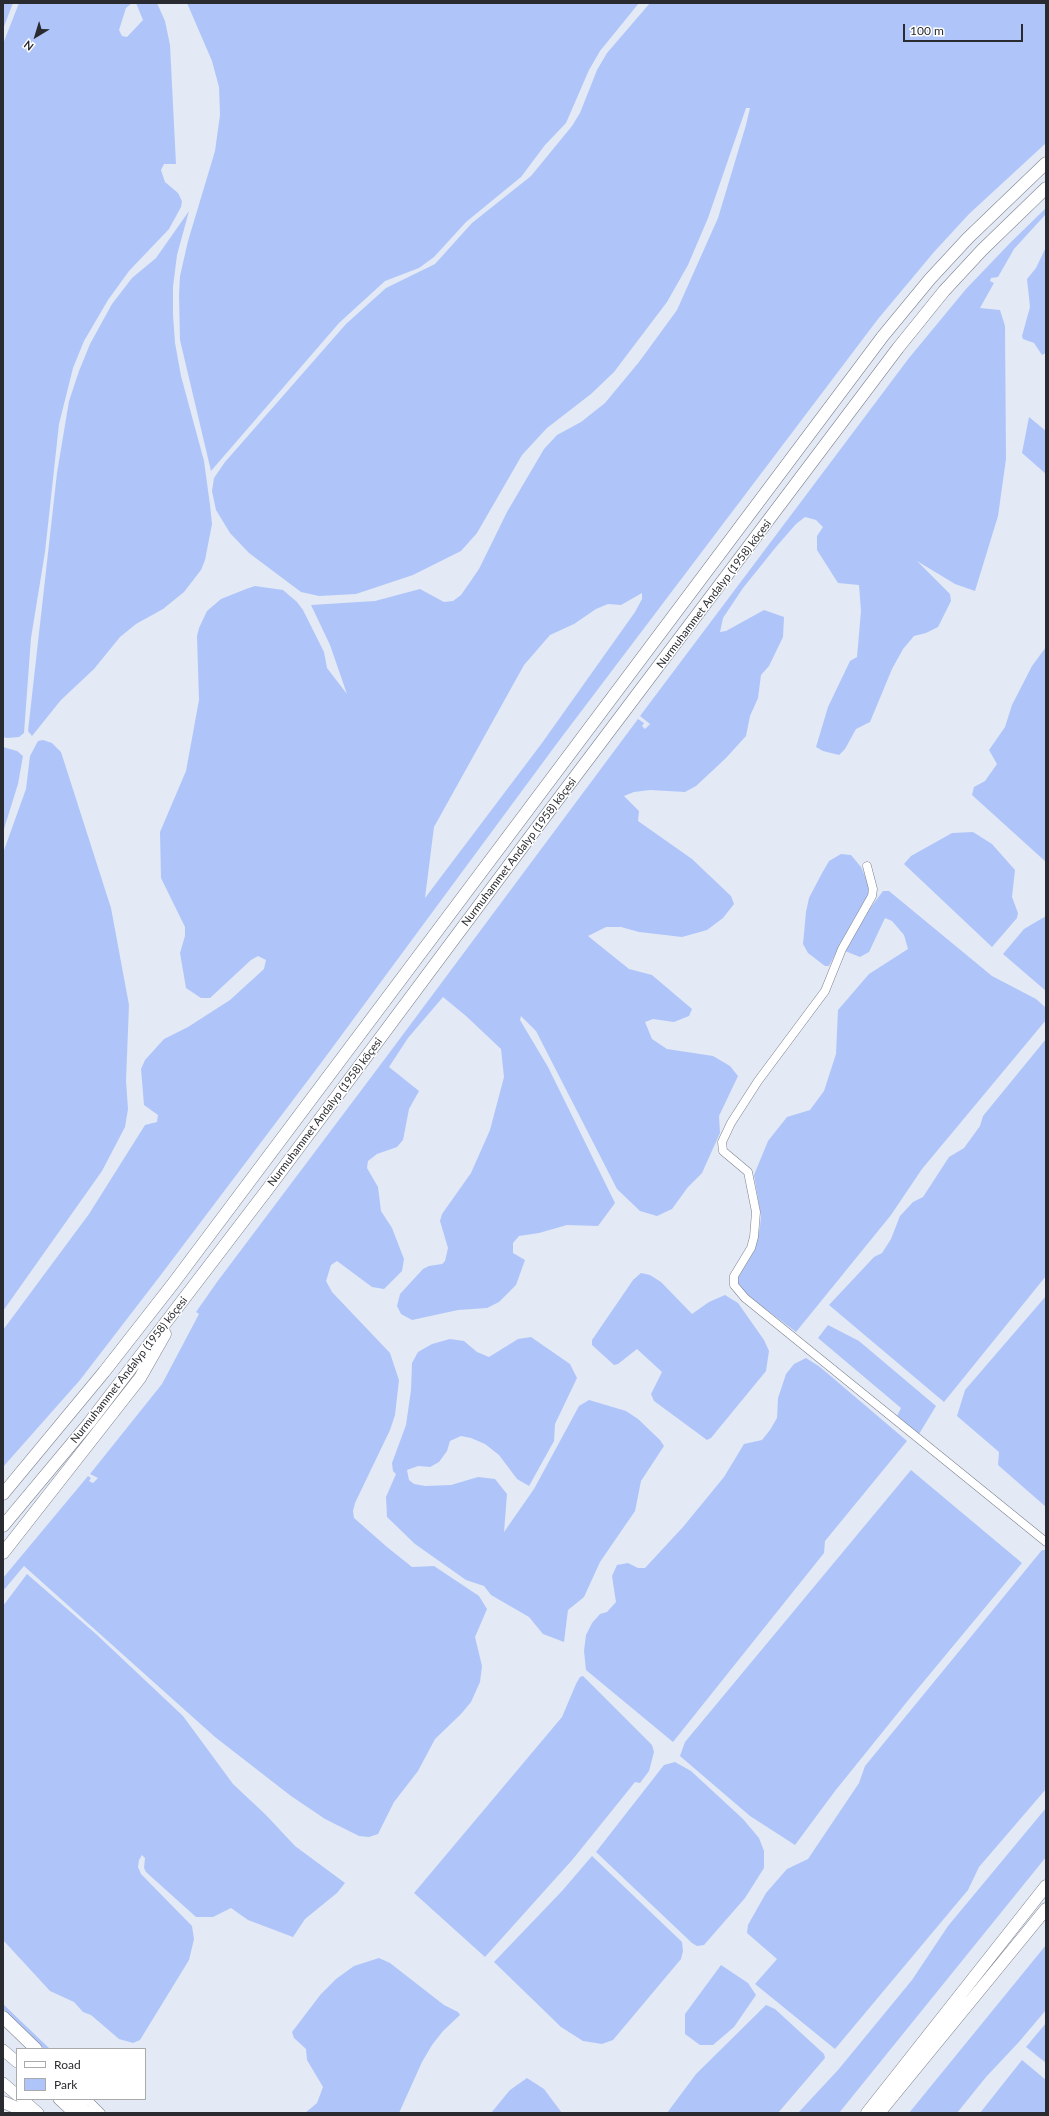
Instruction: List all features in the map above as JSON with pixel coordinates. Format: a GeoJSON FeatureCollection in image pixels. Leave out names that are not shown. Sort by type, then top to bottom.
{"type":"FeatureCollection","features":[{"type":"Feature","properties":{"kind":"main road","name":"Nurmuhammet Andalyp (1958) köçesi"},"geometry":{"type":"LineString","coordinates":[[3,1494],[104,1372],[172,1285],[883,336],[930,279],[968,238],[1046,163]]}},
{"type":"Feature","properties":{"kind":"main road","name":"Nurmuhammet Andalyp (1958) köçesi"},"geometry":{"type":"LineString","coordinates":[[3,1526],[89,1423],[187,1295],[898,348],[944,291],[976,256],[1046,188]]}},
{"type":"Feature","properties":{"kind":"main road"},"geometry":{"type":"LineString","coordinates":[[3,1553],[140,1378],[187,1295]]}},
{"type":"Feature","properties":{"kind":"main road"},"geometry":{"type":"LineString","coordinates":[[867,2113],[1046,1886]]}},
{"type":"Feature","properties":{"kind":"main road"},"geometry":{"type":"LineString","coordinates":[[879,2113],[1046,1909]]}},
{"type":"Feature","properties":{"kind":"main road"},"geometry":{"type":"LineString","coordinates":[[3,2017],[35,2048]]}},
{"type":"Feature","properties":{"kind":"main road"},"geometry":{"type":"LineString","coordinates":[[3,2050],[16,2061]]}},
{"type":"Feature","properties":{"kind":"main road"},"geometry":{"type":"LineString","coordinates":[[3,2083],[16,2094]]}},
{"type":"Feature","properties":{"kind":"main road"},"geometry":{"type":"LineString","coordinates":[[23,2100],[38,2113]]}},
{"type":"Feature","properties":{"kind":"main road"},"geometry":{"type":"LineString","coordinates":[[62,2100],[83,2108]]}},
{"type":"Feature","properties":{"kind":"main road"},"geometry":{"type":"LineString","coordinates":[[3,2103],[29,2113]]}},
{"type":"Feature","properties":{"kind":"street"},"geometry":{"type":"LineString","coordinates":[[867,866],[873,889],[872,896],[842,949],[825,991],[758,1081],[731,1123],[722,1142],[723,1151],[748,1172],[756,1212],[754,1237],[751,1248],[734,1276],[734,1285],[745,1298],[1046,1542]]}},
{"type":"Feature","properties":{"kind":"street"},"geometry":{"type":"LineString","coordinates":[[3,2103],[12,2113]]}},
{"type":"Feature","properties":{"kind":"street"},"geometry":{"type":"LineString","coordinates":[[83,2108],[101,2113]]}},
{"type":"Feature","properties":{"kind":"green space"},"geometry":{"type":"Polygon","coordinates":[[[3,3],[13,3],[3,29],[3,3]]]}},
{"type":"Feature","properties":{"kind":"green space"},"geometry":{"type":"Polygon","coordinates":[[[19,3],[132,3],[126,8],[119,30],[122,36],[127,37],[143,20],[136,3],[157,3],[165,21],[170,45],[176,164],[164,164],[161,170],[165,182],[178,193],[182,201],[181,207],[169,229],[129,271],[108,300],[84,341],[73,368],[59,424],[45,552],[31,638],[24,733],[19,737],[7,738],[3,737],[3,44],[19,3]]]}},
{"type":"Feature","properties":{"kind":"green space"},"geometry":{"type":"Polygon","coordinates":[[[187,3],[639,3],[600,51],[589,70],[566,123],[545,145],[521,177],[466,222],[434,257],[419,268],[385,281],[339,323],[211,471],[180,340],[179,295],[180,276],[188,241],[215,151],[220,115],[219,87],[212,61],[187,3]]]}},
{"type":"Feature","properties":{"kind":"green space"},"geometry":{"type":"Polygon","coordinates":[[[650,3],[1046,3],[1046,143],[969,214],[934,252],[878,319],[558,742],[321,1063],[160,1276],[80,1380],[3,1467],[3,1330],[89,1214],[145,1125],[157,1122],[158,1115],[144,1105],[141,1069],[145,1060],[164,1039],[188,1027],[230,1000],[264,969],[266,960],[258,956],[251,960],[210,998],[201,998],[186,988],[180,953],[185,936],[185,927],[161,878],[160,832],[186,771],[199,700],[197,636],[207,611],[221,599],[255,586],[283,590],[297,602],[303,610],[324,652],[327,668],[347,694],[330,645],[311,605],[375,601],[420,589],[444,602],[453,601],[461,595],[479,569],[507,512],[544,449],[557,435],[581,422],[605,403],[639,362],[677,310],[718,218],[750,108],[746,108],[708,218],[688,265],[667,302],[614,372],[591,394],[547,428],[522,455],[477,533],[461,551],[413,575],[356,594],[319,596],[301,592],[249,553],[230,533],[216,510],[212,491],[214,478],[225,462],[346,324],[386,288],[435,264],[472,223],[531,176],[572,126],[580,113],[597,70],[607,53],[650,3]],[[642,593],[621,605],[608,604],[596,609],[574,624],[550,635],[524,665],[434,827],[425,898],[542,743],[635,612],[642,599],[642,593]]]}},
{"type":"Feature","properties":{"kind":"green space"},"geometry":{"type":"Polygon","coordinates":[[[1046,208],[1046,214],[1014,249],[998,277],[991,278],[990,281],[994,283],[980,308],[1000,310],[1005,326],[1006,459],[998,516],[975,591],[955,584],[917,561],[950,594],[951,601],[938,627],[926,633],[914,636],[903,649],[892,669],[870,722],[856,729],[845,749],[839,755],[823,751],[816,747],[828,707],[850,661],[857,657],[861,611],[859,585],[838,583],[817,550],[817,536],[823,527],[816,520],[805,517],[796,524],[776,547],[743,588],[723,618],[720,632],[726,631],[764,610],[784,617],[783,637],[769,666],[761,675],[758,698],[750,716],[746,736],[726,758],[696,786],[685,792],[650,790],[634,792],[624,796],[639,811],[638,821],[692,859],[731,896],[734,904],[723,918],[707,930],[682,937],[639,932],[621,927],[606,927],[588,936],[629,969],[652,975],[692,1009],[689,1016],[674,1022],[653,1019],[645,1022],[652,1039],[667,1049],[713,1056],[730,1066],[738,1076],[719,1116],[720,1133],[702,1173],[688,1187],[672,1209],[657,1216],[640,1211],[617,1189],[536,1031],[521,1016],[520,1020],[548,1067],[615,1203],[598,1226],[567,1225],[539,1233],[519,1236],[513,1243],[513,1253],[525,1260],[516,1285],[499,1302],[487,1308],[458,1310],[412,1320],[401,1314],[397,1306],[400,1294],[423,1269],[429,1266],[442,1264],[445,1261],[448,1248],[440,1221],[442,1214],[471,1173],[490,1130],[504,1077],[501,1049],[466,1016],[443,997],[408,1038],[389,1067],[419,1091],[409,1109],[403,1140],[397,1147],[377,1154],[368,1161],[367,1168],[378,1187],[381,1211],[392,1228],[404,1259],[402,1271],[384,1289],[372,1287],[337,1261],[331,1265],[326,1281],[332,1292],[390,1353],[399,1380],[395,1415],[390,1430],[355,1503],[353,1511],[354,1518],[412,1567],[434,1566],[479,1596],[487,1609],[475,1637],[482,1666],[480,1682],[471,1702],[461,1714],[435,1739],[418,1771],[394,1802],[378,1834],[369,1837],[359,1836],[325,1819],[291,1796],[215,1737],[24,1566],[3,1591],[3,1578],[88,1476],[91,1478],[89,1481],[93,1483],[98,1478],[90,1474],[162,1384],[199,1314],[196,1312],[217,1282],[638,719],[644,723],[642,726],[645,729],[650,724],[640,716],[909,358],[966,289],[1046,208]]]}},
{"type":"Feature","properties":{"kind":"green space"},"geometry":{"type":"Polygon","coordinates":[[[189,211],[177,255],[173,287],[173,315],[175,343],[181,376],[204,461],[210,505],[212,524],[205,560],[201,570],[184,592],[163,609],[136,624],[120,637],[94,669],[61,700],[32,736],[28,731],[57,473],[69,401],[90,344],[112,304],[132,278],[156,258],[189,211]]]}},
{"type":"Feature","properties":{"kind":"green space"},"geometry":{"type":"Polygon","coordinates":[[[1046,247],[1046,353],[1042,355],[1034,343],[1023,339],[1022,336],[1030,307],[1027,279],[1036,268],[1046,247]]]}},
{"type":"Feature","properties":{"kind":"green space"},"geometry":{"type":"Polygon","coordinates":[[[1029,417],[1046,431],[1046,474],[1022,453],[1029,417]]]}},
{"type":"Feature","properties":{"kind":"green space"},"geometry":{"type":"Polygon","coordinates":[[[1046,647],[1046,862],[972,795],[974,787],[985,781],[997,764],[989,750],[1005,727],[1012,705],[1032,666],[1046,647]]]}},
{"type":"Feature","properties":{"kind":"green space"},"geometry":{"type":"Polygon","coordinates":[[[43,740],[52,743],[61,752],[111,908],[129,1005],[126,1081],[128,1109],[125,1127],[102,1171],[3,1311],[3,853],[26,789],[30,756],[38,741],[43,740]]]}},
{"type":"Feature","properties":{"kind":"green space"},"geometry":{"type":"Polygon","coordinates":[[[3,747],[17,751],[23,756],[18,784],[3,832],[3,747]]]}},
{"type":"Feature","properties":{"kind":"green space"},"geometry":{"type":"Polygon","coordinates":[[[973,832],[992,844],[1015,870],[1012,897],[1018,913],[1017,918],[992,947],[904,864],[911,856],[952,833],[973,832]]]}},
{"type":"Feature","properties":{"kind":"green space"},"geometry":{"type":"Polygon","coordinates":[[[841,854],[851,855],[861,867],[868,883],[868,895],[867,901],[855,917],[829,966],[825,966],[808,953],[803,944],[806,912],[809,898],[829,861],[841,854]]]}},
{"type":"Feature","properties":{"kind":"green space"},"geometry":{"type":"Polygon","coordinates":[[[883,891],[889,891],[992,976],[1036,999],[1045,1007],[1046,1020],[922,1169],[891,1215],[796,1332],[744,1293],[737,1285],[736,1277],[757,1238],[760,1227],[761,1216],[754,1175],[768,1141],[787,1117],[810,1110],[824,1091],[836,1054],[838,1010],[869,974],[908,949],[904,935],[892,921],[885,918],[869,952],[860,957],[845,951],[862,919],[883,891]]]}},
{"type":"Feature","properties":{"kind":"green space"},"geometry":{"type":"Polygon","coordinates":[[[1046,916],[1046,991],[1003,954],[1024,929],[1046,916]]]}},
{"type":"Feature","properties":{"kind":"green space"},"geometry":{"type":"Polygon","coordinates":[[[1046,1039],[1046,1276],[944,1402],[829,1305],[874,1257],[882,1253],[891,1239],[900,1216],[913,1202],[923,1197],[949,1157],[964,1148],[980,1126],[983,1116],[1046,1039]]]}},
{"type":"Feature","properties":{"kind":"green space"},"geometry":{"type":"Polygon","coordinates":[[[641,1273],[650,1275],[661,1282],[692,1314],[709,1302],[725,1295],[738,1303],[764,1340],[769,1351],[766,1371],[711,1438],[707,1440],[654,1401],[651,1394],[662,1372],[637,1349],[618,1364],[614,1365],[592,1345],[592,1340],[633,1280],[641,1273]]]}},
{"type":"Feature","properties":{"kind":"green space"},"geometry":{"type":"Polygon","coordinates":[[[1046,1296],[1046,1507],[998,1465],[999,1452],[957,1416],[965,1390],[1046,1296]]]}},
{"type":"Feature","properties":{"kind":"green space"},"geometry":{"type":"Polygon","coordinates":[[[828,1325],[859,1341],[936,1406],[919,1434],[897,1416],[901,1408],[818,1338],[828,1325]]]}},
{"type":"Feature","properties":{"kind":"green space"},"geometry":{"type":"Polygon","coordinates":[[[531,1337],[570,1364],[577,1378],[555,1424],[554,1441],[529,1486],[517,1479],[499,1455],[485,1444],[471,1438],[461,1436],[450,1441],[447,1451],[439,1462],[430,1467],[418,1466],[407,1470],[409,1480],[414,1484],[425,1486],[451,1485],[478,1477],[495,1479],[507,1494],[504,1532],[534,1489],[579,1406],[589,1400],[626,1411],[638,1419],[660,1440],[664,1446],[641,1481],[635,1511],[600,1562],[584,1597],[568,1610],[564,1642],[543,1634],[529,1617],[491,1595],[484,1586],[466,1580],[415,1544],[387,1517],[386,1497],[396,1474],[393,1471],[392,1463],[406,1425],[411,1390],[412,1363],[418,1352],[432,1344],[450,1339],[464,1341],[477,1352],[489,1357],[518,1339],[531,1337]]]}},
{"type":"Feature","properties":{"kind":"green space"},"geometry":{"type":"Polygon","coordinates":[[[806,1358],[820,1367],[907,1441],[825,1541],[824,1553],[673,1742],[586,1670],[584,1651],[586,1635],[592,1623],[600,1614],[607,1612],[616,1602],[612,1576],[617,1565],[628,1563],[638,1568],[645,1568],[683,1527],[724,1477],[744,1444],[762,1440],[770,1430],[777,1418],[778,1398],[786,1374],[794,1364],[806,1358]]]}},
{"type":"Feature","properties":{"kind":"green space"},"geometry":{"type":"Polygon","coordinates":[[[911,1470],[1022,1563],[835,1791],[795,1845],[750,1816],[680,1756],[685,1742],[911,1470]]]}},
{"type":"Feature","properties":{"kind":"green space"},"geometry":{"type":"Polygon","coordinates":[[[1042,1550],[1046,1550],[1046,1789],[979,1867],[968,1890],[835,2049],[755,1984],[777,1959],[747,1933],[748,1925],[766,1893],[787,1869],[808,1859],[859,1783],[865,1766],[1042,1550]]]}},
{"type":"Feature","properties":{"kind":"green space"},"geometry":{"type":"Polygon","coordinates":[[[27,1574],[96,1634],[183,1716],[233,1784],[266,1815],[295,1846],[345,1883],[337,1893],[305,1919],[293,1937],[248,1920],[231,1908],[213,1917],[196,1917],[146,1872],[144,1868],[145,1858],[142,1855],[139,1860],[138,1867],[141,1874],[192,1926],[194,1939],[189,1960],[140,2040],[133,2043],[119,2039],[91,2015],[83,2012],[74,2002],[50,1991],[3,1940],[3,1606],[27,1574]]]}},
{"type":"Feature","properties":{"kind":"green space"},"geometry":{"type":"Polygon","coordinates":[[[583,1676],[652,1745],[654,1752],[649,1771],[640,1783],[635,1782],[573,1859],[485,1957],[414,1893],[562,1717],[576,1684],[580,1677],[583,1676]]]}},
{"type":"Feature","properties":{"kind":"green space"},"geometry":{"type":"Polygon","coordinates":[[[675,1762],[691,1771],[743,1819],[759,1838],[764,1851],[764,1868],[745,1898],[704,1945],[697,1946],[692,1943],[596,1852],[664,1765],[675,1762]]]}},
{"type":"Feature","properties":{"kind":"green space"},"geometry":{"type":"Polygon","coordinates":[[[1046,1808],[1046,1857],[839,2113],[798,2113],[838,2070],[912,1980],[948,1926],[1046,1808]]]}},
{"type":"Feature","properties":{"kind":"green space"},"geometry":{"type":"Polygon","coordinates":[[[592,1856],[682,1942],[683,1951],[681,1959],[613,2040],[602,2044],[583,2041],[561,2027],[494,1962],[562,1891],[592,1856]]]}},
{"type":"Feature","properties":{"kind":"green space"},"geometry":{"type":"Polygon","coordinates":[[[1046,1945],[1046,2010],[986,2077],[957,2113],[909,2113],[1046,1945]]]}},
{"type":"Feature","properties":{"kind":"green space"},"geometry":{"type":"Polygon","coordinates":[[[379,1958],[390,1963],[444,2005],[458,2012],[460,2015],[443,2031],[432,2045],[422,2062],[399,2113],[305,2113],[317,2103],[323,2087],[307,2060],[306,2049],[294,2038],[292,2032],[321,1994],[336,1979],[354,1966],[379,1958]]]}},
{"type":"Feature","properties":{"kind":"green space"},"geometry":{"type":"Polygon","coordinates":[[[721,1965],[748,1983],[756,1995],[734,2027],[713,2045],[700,2045],[685,2034],[685,2014],[721,1965]]]}},
{"type":"Feature","properties":{"kind":"green space"},"geometry":{"type":"Polygon","coordinates":[[[3,2004],[49,2048],[43,2048],[3,2009],[3,2004]]]}},
{"type":"Feature","properties":{"kind":"green space"},"geometry":{"type":"Polygon","coordinates":[[[766,2005],[775,2009],[824,2054],[825,2058],[778,2113],[667,2113],[696,2074],[766,2005]]]}},
{"type":"Feature","properties":{"kind":"green space"},"geometry":{"type":"Polygon","coordinates":[[[1046,2023],[1046,2063],[1026,2047],[1046,2023]]]}},
{"type":"Feature","properties":{"kind":"green space"},"geometry":{"type":"Polygon","coordinates":[[[1022,2060],[1046,2080],[1046,2113],[980,2113],[1022,2060]]]}},
{"type":"Feature","properties":{"kind":"green space"},"geometry":{"type":"Polygon","coordinates":[[[527,2078],[544,2089],[562,2113],[491,2113],[510,2090],[527,2078]]]}}]}
